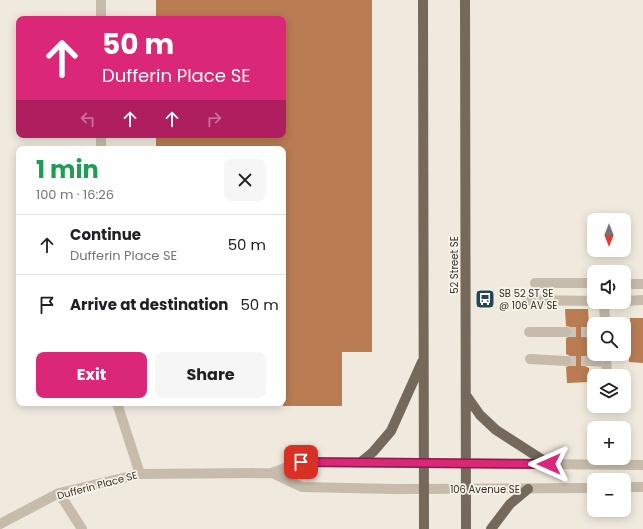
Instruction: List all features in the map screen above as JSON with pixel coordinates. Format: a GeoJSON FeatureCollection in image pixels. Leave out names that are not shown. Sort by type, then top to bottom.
{"type":"FeatureCollection","features":[{"type":"Feature","properties":{"kind":"main road"},"geometry":{"type":"LineString","coordinates":[[423,0],[424,529]]}},
{"type":"Feature","properties":{"kind":"main road","name":"52 Street SE"},"geometry":{"type":"LineString","coordinates":[[465,0],[466,529]]}},
{"type":"Feature","properties":{"kind":"main road"},"geometry":{"type":"LineString","coordinates":[[360,462],[373,452],[391,431],[423,358]]}},
{"type":"Feature","properties":{"kind":"main road"},"geometry":{"type":"LineString","coordinates":[[466,395],[480,416],[496,430],[549,464]]}},
{"type":"Feature","properties":{"kind":"main road"},"geometry":{"type":"LineString","coordinates":[[490,529],[510,504],[528,489]]}},
{"type":"Feature","properties":{"kind":"street"},"geometry":{"type":"LineString","coordinates":[[101,0],[101,16]]}},
{"type":"Feature","properties":{"kind":"street"},"geometry":{"type":"LineString","coordinates":[[535,283],[587,283]]}},
{"type":"Feature","properties":{"kind":"street"},"geometry":{"type":"LineString","coordinates":[[528,300],[587,301]]}},
{"type":"Feature","properties":{"kind":"street"},"geometry":{"type":"LineString","coordinates":[[631,301],[643,300]]}},
{"type":"Feature","properties":{"kind":"street"},"geometry":{"type":"LineString","coordinates":[[529,332],[566,332]]}},
{"type":"Feature","properties":{"kind":"street"},"geometry":{"type":"LineString","coordinates":[[530,359],[566,360]]}},
{"type":"Feature","properties":{"kind":"street"},"geometry":{"type":"LineString","coordinates":[[118,406],[140,474]]}},
{"type":"Feature","properties":{"kind":"street","name":"Dufferin Place SE"},"geometry":{"type":"LineString","coordinates":[[0,524],[59,493],[140,474],[272,473],[301,462],[424,463]]}},
{"type":"Feature","properties":{"kind":"street"},"geometry":{"type":"LineString","coordinates":[[424,463],[643,465]]}},
{"type":"Feature","properties":{"kind":"street","name":"Dufferin Place SE"},"geometry":{"type":"LineString","coordinates":[[272,473],[302,487],[424,489]]}},
{"type":"Feature","properties":{"kind":"street"},"geometry":{"type":"LineString","coordinates":[[631,487],[643,487]]}},
{"type":"Feature","properties":{"kind":"street","name":"106 Avenue SE"},"geometry":{"type":"LineString","coordinates":[[424,489],[587,488]]}},
{"type":"Feature","properties":{"kind":"street"},"geometry":{"type":"LineString","coordinates":[[59,493],[82,529]]}},
{"type":"Feature","properties":{"kind":"building"},"geometry":{"type":"Polygon","coordinates":[[[156,0],[372,0],[372,352],[342,352],[342,406],[286,406],[286,146],[156,146],[156,138],[286,138],[286,16],[156,16],[156,0]]]}},
{"type":"Feature","properties":{"kind":"building"},"geometry":{"type":"Polygon","coordinates":[[[565,309],[588,309],[587,327],[584,328],[583,332],[585,337],[587,338],[587,356],[584,357],[583,361],[585,366],[589,368],[587,369],[587,382],[567,383],[566,367],[571,365],[572,361],[570,356],[566,354],[566,338],[571,336],[572,332],[570,327],[566,326],[565,309]]]}},
{"type":"Feature","properties":{"kind":"building"},"geometry":{"type":"Polygon","coordinates":[[[631,318],[643,318],[643,363],[629,362],[631,361],[631,318]]]}},
{"type":"Feature","properties":{"kind":"tunnel"},"geometry":{"type":"LineString","coordinates":[[566,332],[587,332]]}},
{"type":"Feature","properties":{"kind":"tunnel"},"geometry":{"type":"LineString","coordinates":[[566,361],[587,361]]}},
{"type":"Feature","properties":{"kind":"place","name":"SB 52 ST SE @ 106 AV SE"},"geometry":{"type":"Point","coordinates":[485,299]}},
{"type":"Feature","properties":{"kind":"route"},"geometry":{"type":"LineString","coordinates":[[301,462],[549,464]]}}]}
